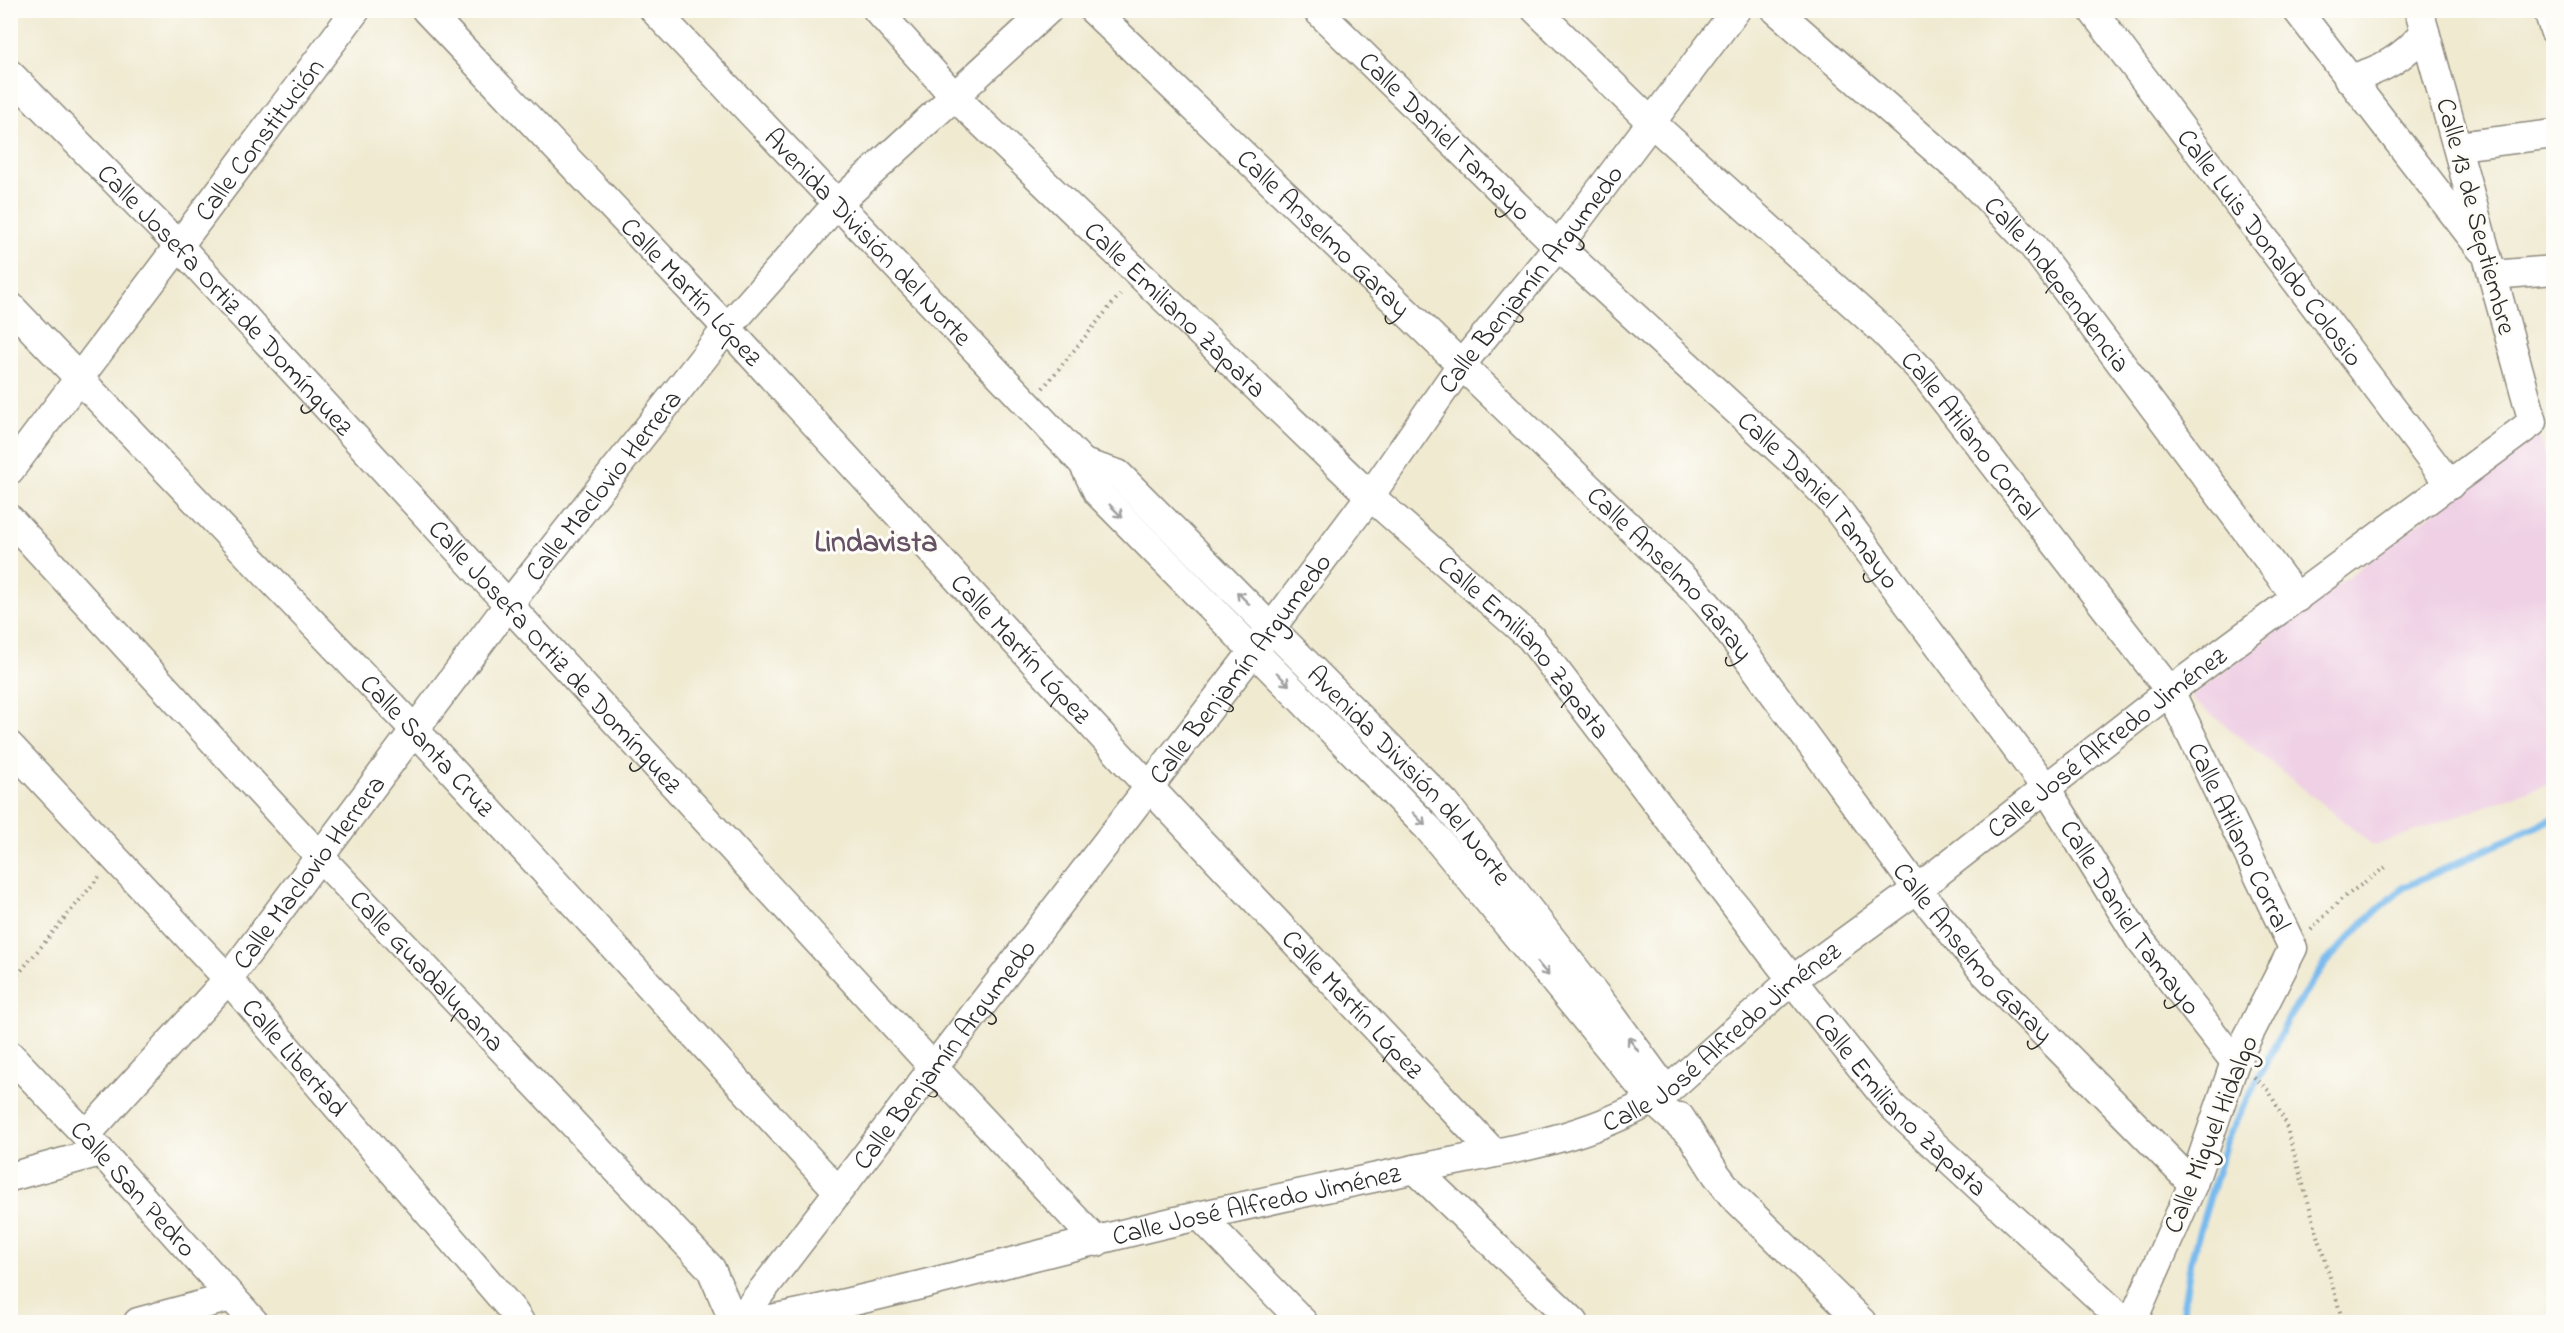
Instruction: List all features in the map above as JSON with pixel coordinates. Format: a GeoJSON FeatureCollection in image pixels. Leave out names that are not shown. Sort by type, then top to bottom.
{"type":"FeatureCollection","features":[{"type":"Feature","properties":{"kind":"street","name":"Calle Constitución"},"geometry":{"type":"LineString","coordinates":[[10,470],[356,10]]}},
{"type":"Feature","properties":{"kind":"street","name":"Calle Martín López"},"geometry":{"type":"LineString","coordinates":[[426,10],[728,328],[1149,787],[1494,1153]]}},
{"type":"Feature","properties":{"kind":"street","name":"Avenida División del Norte"},"geometry":{"type":"LineString","coordinates":[[654,10],[1083,463],[1098,493],[1428,828],[1660,1096],[1732,1195],[1862,1323]]}},
{"type":"Feature","properties":{"kind":"street","name":"Calle Emiliano Zapata"},"geometry":{"type":"LineString","coordinates":[[877,10],[954,96],[1370,496],[1531,638],[1792,980],[1893,1107],[2125,1323]]}},
{"type":"Feature","properties":{"kind":"street","name":"Calle Maclovio Herrera"},"geometry":{"type":"LineString","coordinates":[[93,1144],[228,979],[509,604],[728,328],[837,204],[1048,10]]}},
{"type":"Feature","properties":{"kind":"street","name":"Calle Anselmo Garay"},"geometry":{"type":"LineString","coordinates":[[1093,10],[1696,591],[1917,890],[1998,988],[2193,1184]]}},
{"type":"Feature","properties":{"kind":"street","name":"Calle Daniel Tamayo"},"geometry":{"type":"LineString","coordinates":[[1317,10],[1558,246],[1800,469],[1832,502],[2046,788],[2140,940],[2243,1068]]}},
{"type":"Feature","properties":{"kind":"street","name":"Calle Atilano Corral"},"geometry":{"type":"LineString","coordinates":[[1536,10],[1652,123],[1882,331],[1922,371],[2170,691],[2293,948]]}},
{"type":"Feature","properties":{"kind":"street","name":"Calle Benjamín Argumedo"},"geometry":{"type":"LineString","coordinates":[[738,1323],[1272,627],[1370,496],[1461,365],[1558,246],[1736,10]]}},
{"type":"Feature","properties":{"kind":"street","name":"Calle Independencia"},"geometry":{"type":"LineString","coordinates":[[1776,10],[1968,177],[2033,246],[2297,598]]}},
{"type":"Feature","properties":{"kind":"street","name":"Calle Luis Donaldo Colosio"},"geometry":{"type":"LineString","coordinates":[[2092,10],[2450,485]]}},
{"type":"Feature","properties":{"kind":"street"},"geometry":{"type":"LineString","coordinates":[[2297,10],[2490,266],[2553,270]]}},
{"type":"Feature","properties":{"kind":"street"},"geometry":{"type":"LineString","coordinates":[[2548,10],[2553,30]]}},
{"type":"Feature","properties":{"kind":"street"},"geometry":{"type":"LineString","coordinates":[[2348,79],[2370,74],[2391,64],[2410,49],[2422,21]]}},
{"type":"Feature","properties":{"kind":"street","name":"Calle 13 de Septiembre"},"geometry":{"type":"LineString","coordinates":[[2422,21],[2534,422]]}},
{"type":"Feature","properties":{"kind":"street","name":"Calle Josefa Ortiz de Domínguez"},"geometry":{"type":"LineString","coordinates":[[10,74],[179,246],[1096,1242]]}},
{"type":"Feature","properties":{"kind":"street"},"geometry":{"type":"LineString","coordinates":[[2458,146],[2553,134]]}},
{"type":"Feature","properties":{"kind":"street","name":"Calle Santa Cruz"},"geometry":{"type":"LineString","coordinates":[[10,306],[414,729],[838,1191]]}},
{"type":"Feature","properties":{"kind":"street","name":"Calle José Alfredo Jiménez"},"geometry":{"type":"LineString","coordinates":[[756,1323],[836,1316],[1096,1242],[1200,1216],[1591,1130],[1660,1096],[1792,980],[1917,890],[2170,691],[2534,422]]}},
{"type":"Feature","properties":{"kind":"street","name":"Avenida División del Norte"},"geometry":{"type":"LineString","coordinates":[[1083,463],[1118,474],[1445,803],[1609,1012],[1660,1096]]}},
{"type":"Feature","properties":{"kind":"street","name":"Calle Guadalupana"},"geometry":{"type":"LineString","coordinates":[[10,519],[320,857],[711,1269],[734,1323]]}},
{"type":"Feature","properties":{"kind":"street","name":"Calle Libertad"},"geometry":{"type":"LineString","coordinates":[[10,746],[228,979],[520,1323]]}},
{"type":"Feature","properties":{"kind":"street","name":"Calle Miguel Hidalgo"},"geometry":{"type":"LineString","coordinates":[[2132,1323],[2293,948]]}},
{"type":"Feature","properties":{"kind":"street","name":"Calle San Pedro"},"geometry":{"type":"LineString","coordinates":[[10,1055],[254,1323]]}},
{"type":"Feature","properties":{"kind":"street"},"geometry":{"type":"LineString","coordinates":[[10,1178],[93,1144]]}},
{"type":"Feature","properties":{"kind":"street"},"geometry":{"type":"LineString","coordinates":[[1415,1170],[1574,1323]]}},
{"type":"Feature","properties":{"kind":"street"},"geometry":{"type":"LineString","coordinates":[[1200,1216],[1303,1323]]}},
{"type":"Feature","properties":{"kind":"street"},"geometry":{"type":"LineString","coordinates":[[138,1323],[231,1298]]}},
{"type":"Feature","properties":{"kind":"path"},"geometry":{"type":"LineString","coordinates":[[1028,405],[1138,273]]}},
{"type":"Feature","properties":{"kind":"path"},"geometry":{"type":"LineString","coordinates":[[10,984],[115,858]]}},
{"type":"Feature","properties":{"kind":"path"},"geometry":{"type":"LineString","coordinates":[[2293,948],[2339,901],[2388,865]]}},
{"type":"Feature","properties":{"kind":"path"},"geometry":{"type":"LineString","coordinates":[[2243,1068],[2270,1091],[2285,1122],[2343,1323]]}},
{"type":"Feature","properties":{"kind":"shaded area"},"geometry":{"type":"Polygon","coordinates":[[[2538,433],[2554,487],[2553,782],[2374,846],[2190,697],[2538,433]]]}},
{"type":"Feature","properties":{"kind":"waterway"},"geometry":{"type":"LineString","coordinates":[[2181,1322],[2191,1260],[2227,1139],[2290,1016],[2326,962],[2366,920],[2403,888],[2554,818]]}},
{"type":"Feature","properties":{"kind":"district","name":"Lindavista"},"geometry":{"type":"Point","coordinates":[876,541]}}]}
